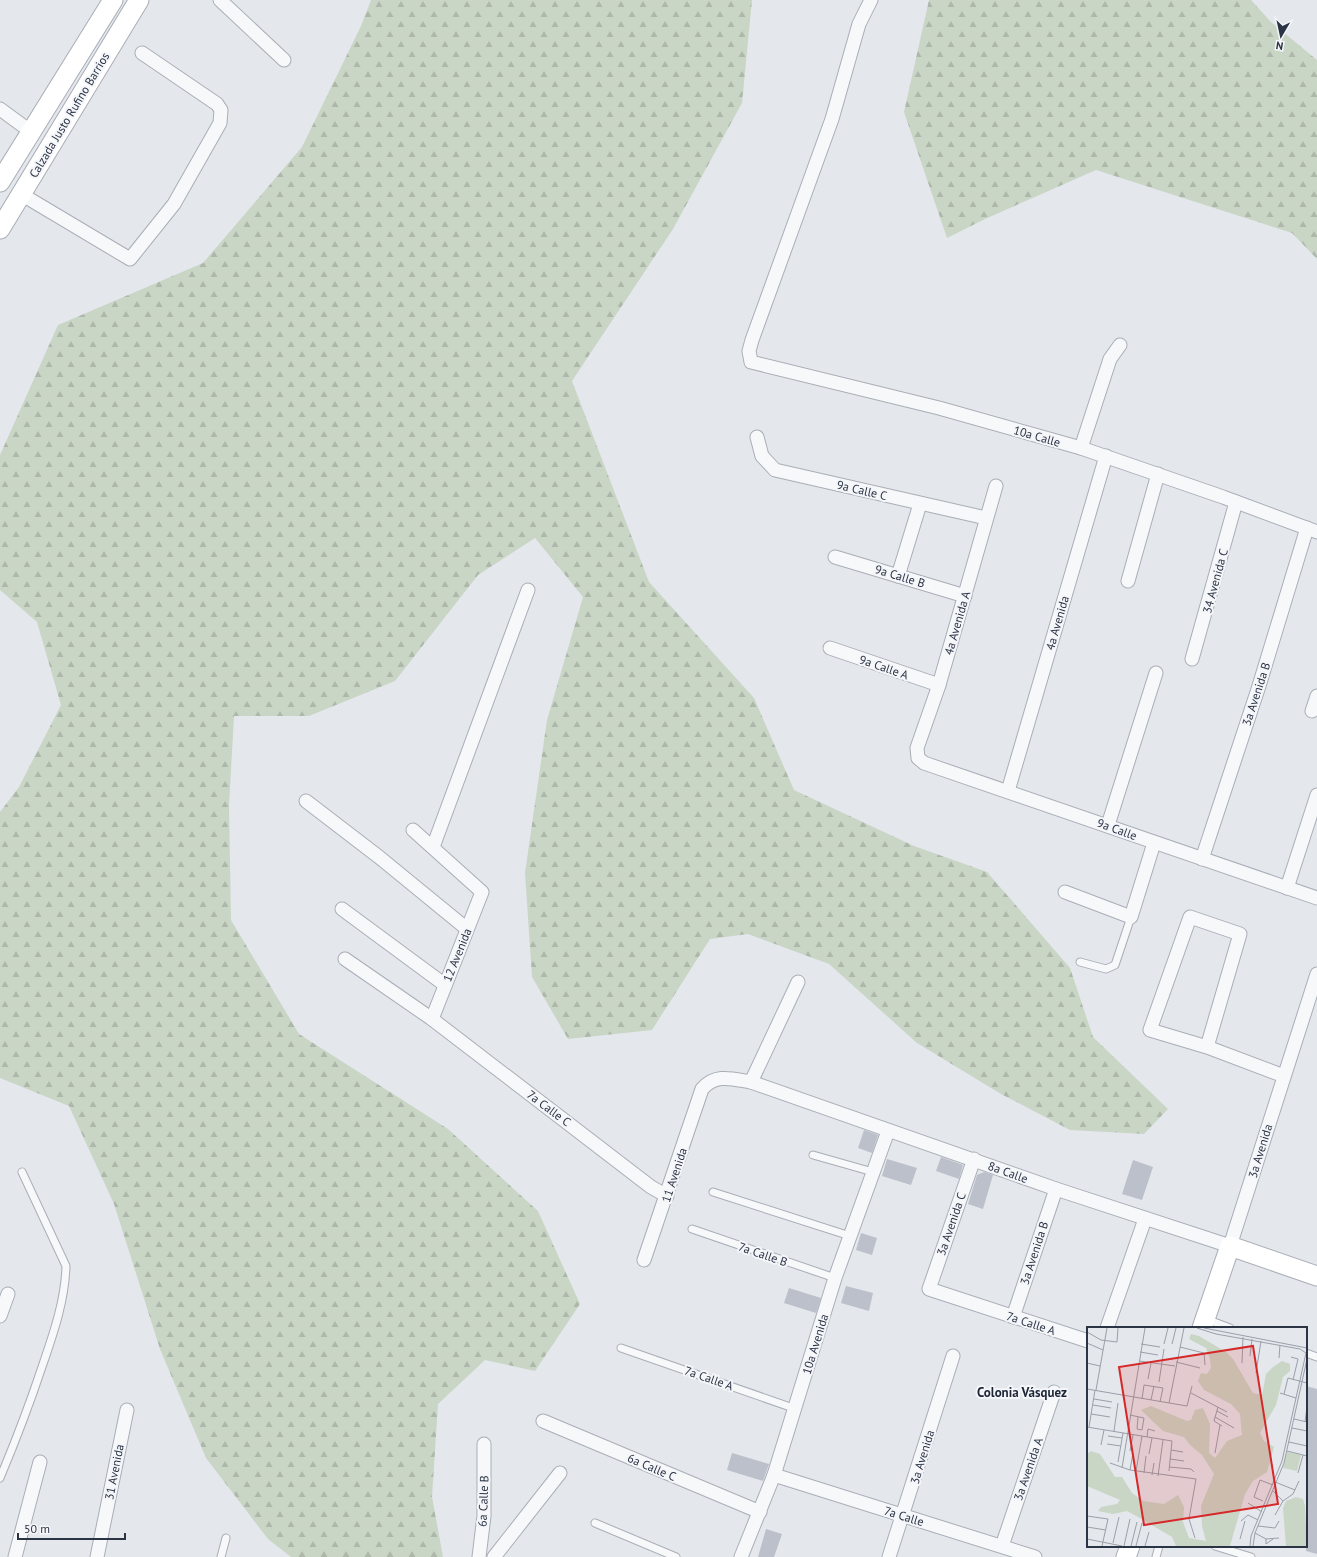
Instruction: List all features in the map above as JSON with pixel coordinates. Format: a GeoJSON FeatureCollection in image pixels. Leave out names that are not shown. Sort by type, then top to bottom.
{"type":"FeatureCollection","features":[{"type":"Feature","properties":{"kind":"street","name":"Calzada Justo Rufino Barrios"},"geometry":{"type":"LineString","coordinates":[[0,182],[30,130],[113,0]]}},
{"type":"Feature","properties":{"kind":"street","name":"Calzada Justo Rufino Barrios"},"geometry":{"type":"LineString","coordinates":[[2,223],[139,0]]}},
{"type":"Feature","properties":{"kind":"street"},"geometry":{"type":"LineString","coordinates":[[220,0],[284,60]]}},
{"type":"Feature","properties":{"kind":"street","name":"10a Calle"},"geometry":{"type":"LineString","coordinates":[[871,0],[859,24],[832,119],[752,340],[749,351],[751,362],[939,408],[1081,448],[1158,474],[1312,530]]}},
{"type":"Feature","properties":{"kind":"street"},"geometry":{"type":"LineString","coordinates":[[21,194],[130,259],[174,204],[220,122],[221,110],[217,104],[142,52]]}},
{"type":"Feature","properties":{"kind":"street"},"geometry":{"type":"LineString","coordinates":[[0,109],[30,130]]}},
{"type":"Feature","properties":{"kind":"street"},"geometry":{"type":"LineString","coordinates":[[1081,448],[1110,359],[1120,345]]}},
{"type":"Feature","properties":{"kind":"street","name":"9a Calle C"},"geometry":{"type":"LineString","coordinates":[[757,437],[762,456],[775,470],[986,518]]}},
{"type":"Feature","properties":{"kind":"street","name":"4a Avenida"},"geometry":{"type":"LineString","coordinates":[[1008,791],[1106,456]]}},
{"type":"Feature","properties":{"kind":"street"},"geometry":{"type":"LineString","coordinates":[[1128,581],[1158,474]]}},
{"type":"Feature","properties":{"kind":"street","name":"4a Avenida A"},"geometry":{"type":"LineString","coordinates":[[918,758],[917,748],[939,685],[996,486]]}},
{"type":"Feature","properties":{"kind":"street","name":"34 Avenida C"},"geometry":{"type":"LineString","coordinates":[[1192,659],[1236,502]]}},
{"type":"Feature","properties":{"kind":"street"},"geometry":{"type":"LineString","coordinates":[[898,576],[920,504]]}},
{"type":"Feature","properties":{"kind":"street","name":"3a Avenida B"},"geometry":{"type":"LineString","coordinates":[[1202,858],[1312,530]]}},
{"type":"Feature","properties":{"kind":"street","name":"9a Calle B"},"geometry":{"type":"LineString","coordinates":[[835,557],[965,596]]}},
{"type":"Feature","properties":{"kind":"street"},"geometry":{"type":"LineString","coordinates":[[413,830],[433,847],[528,590]]}},
{"type":"Feature","properties":{"kind":"street","name":"9a Calle A"},"geometry":{"type":"LineString","coordinates":[[830,648],[939,685]]}},
{"type":"Feature","properties":{"kind":"street"},"geometry":{"type":"LineString","coordinates":[[1108,825],[1156,673]]}},
{"type":"Feature","properties":{"kind":"street"},"geometry":{"type":"LineString","coordinates":[[1312,711],[1317,696]]}},
{"type":"Feature","properties":{"kind":"street","name":"9a Calle"},"geometry":{"type":"LineString","coordinates":[[918,758],[924,763],[1317,898]]}},
{"type":"Feature","properties":{"kind":"street"},"geometry":{"type":"LineString","coordinates":[[1287,888],[1317,795]]}},
{"type":"Feature","properties":{"kind":"street"},"geometry":{"type":"LineString","coordinates":[[306,801],[379,857],[468,929]]}},
{"type":"Feature","properties":{"kind":"street"},"geometry":{"type":"LineString","coordinates":[[1065,892],[1132,917],[1154,843]]}},
{"type":"Feature","properties":{"kind":"street","name":"12 Avenida"},"geometry":{"type":"LineString","coordinates":[[432,1019],[482,892],[433,847]]}},
{"type":"Feature","properties":{"kind":"street"},"geometry":{"type":"LineString","coordinates":[[342,909],[445,985]]}},
{"type":"Feature","properties":{"kind":"street"},"geometry":{"type":"LineString","coordinates":[[1207,1047],[1240,934],[1190,917],[1150,1030],[1207,1047],[1284,1076]]}},
{"type":"Feature","properties":{"kind":"street","name":"7a Calle C"},"geometry":{"type":"LineString","coordinates":[[345,959],[432,1019],[651,1187],[667,1196]]}},
{"type":"Feature","properties":{"kind":"street","name":"3a Avenida"},"geometry":{"type":"LineString","coordinates":[[1204,1324],[1317,974]]}},
{"type":"Feature","properties":{"kind":"street"},"geometry":{"type":"LineString","coordinates":[[752,1082],[798,982]]}},
{"type":"Feature","properties":{"kind":"street","name":"8a Calle"},"geometry":{"type":"LineString","coordinates":[[702,1089],[709,1081],[724,1078],[752,1082],[1056,1189],[1317,1276]]}},
{"type":"Feature","properties":{"kind":"street","name":"11 Avenida"},"geometry":{"type":"LineString","coordinates":[[644,1260],[667,1196],[702,1089]]}},
{"type":"Feature","properties":{"kind":"street","name":"10a Avenida"},"geometry":{"type":"LineString","coordinates":[[741,1557],[774,1475],[835,1278],[888,1130]]}},
{"type":"Feature","properties":{"kind":"street","name":"3a Avenida C"},"geometry":{"type":"LineString","coordinates":[[929,1289],[974,1159]]}},
{"type":"Feature","properties":{"kind":"street","name":"3a Avenida B"},"geometry":{"type":"LineString","coordinates":[[1013,1317],[1056,1189]]}},
{"type":"Feature","properties":{"kind":"street"},"geometry":{"type":"LineString","coordinates":[[1107,1327],[1145,1219]]}},
{"type":"Feature","properties":{"kind":"street","name":"7a Calle A"},"geometry":{"type":"LineString","coordinates":[[929,1289],[1087,1341]]}},
{"type":"Feature","properties":{"kind":"street"},"geometry":{"type":"LineString","coordinates":[[0,1316],[8,1294]]}},
{"type":"Feature","properties":{"kind":"street","name":"3a Avenida"},"geometry":{"type":"LineString","coordinates":[[889,1557],[953,1356]]}},
{"type":"Feature","properties":{"kind":"street","name":"3a Avenida A"},"geometry":{"type":"LineString","coordinates":[[1002,1546],[1054,1392]]}},
{"type":"Feature","properties":{"kind":"street","name":"31 Avenida"},"geometry":{"type":"LineString","coordinates":[[97,1557],[127,1410]]}},
{"type":"Feature","properties":{"kind":"street","name":"6a Calle C"},"geometry":{"type":"LineString","coordinates":[[543,1421],[760,1512]]}},
{"type":"Feature","properties":{"kind":"street","name":"6a Calle B"},"geometry":{"type":"LineString","coordinates":[[479,1557],[484,1516],[484,1444]]}},
{"type":"Feature","properties":{"kind":"street"},"geometry":{"type":"LineString","coordinates":[[15,1557],[40,1462]]}},
{"type":"Feature","properties":{"kind":"street"},"geometry":{"type":"LineString","coordinates":[[494,1557],[560,1473]]}},
{"type":"Feature","properties":{"kind":"street","name":"7a Calle"},"geometry":{"type":"LineString","coordinates":[[774,1475],[1035,1557]]}},
{"type":"Feature","properties":{"kind":"street"},"geometry":{"type":"LineString","coordinates":[[1126,1557],[1130,1547]]}},
{"type":"Feature","properties":{"kind":"lane"},"geometry":{"type":"LineString","coordinates":[[1080,962],[1106,969],[1115,965],[1132,917]]}},
{"type":"Feature","properties":{"kind":"lane"},"geometry":{"type":"LineString","coordinates":[[813,1155],[873,1172]]}},
{"type":"Feature","properties":{"kind":"lane"},"geometry":{"type":"LineString","coordinates":[[0,1478],[24,1422],[63,1301],[65,1283],[66,1266],[22,1172]]}},
{"type":"Feature","properties":{"kind":"lane"},"geometry":{"type":"LineString","coordinates":[[713,1192],[850,1236]]}},
{"type":"Feature","properties":{"kind":"lane","name":"7a Calle B"},"geometry":{"type":"LineString","coordinates":[[692,1229],[835,1278]]}},
{"type":"Feature","properties":{"kind":"lane"},"geometry":{"type":"LineString","coordinates":[[1204,1324],[1224,1327]]}},
{"type":"Feature","properties":{"kind":"lane","name":"7a Calle A"},"geometry":{"type":"LineString","coordinates":[[622,1348],[796,1408]]}},
{"type":"Feature","properties":{"kind":"lane"},"geometry":{"type":"LineString","coordinates":[[1307,1353],[1317,1357]]}},
{"type":"Feature","properties":{"kind":"lane"},"geometry":{"type":"LineString","coordinates":[[595,1523],[676,1557]]}},
{"type":"Feature","properties":{"kind":"lane"},"geometry":{"type":"LineString","coordinates":[[221,1557],[226,1538]]}},
{"type":"Feature","properties":{"kind":"lane"},"geometry":{"type":"LineString","coordinates":[[1156,1557],[1159,1547]]}},
{"type":"Feature","properties":{"kind":"lane"},"geometry":{"type":"LineString","coordinates":[[1218,1547],[1251,1557]]}},
{"type":"Feature","properties":{"kind":"green space"},"geometry":{"type":"Polygon","coordinates":[[[371,0],[752,0],[742,103],[673,229],[572,381],[649,582],[754,698],[794,790],[914,846],[987,872],[1070,968],[1093,1037],[1168,1109],[1144,1134],[1070,1130],[1001,1094],[917,1043],[829,964],[748,934],[710,939],[652,1030],[568,1039],[532,977],[525,873],[547,720],[583,597],[535,538],[478,575],[395,681],[309,716],[234,716],[229,806],[231,920],[299,1034],[448,1129],[538,1211],[580,1304],[535,1371],[485,1360],[438,1404],[432,1497],[443,1557],[291,1557],[268,1539],[206,1458],[160,1349],[114,1204],[69,1106],[0,1078],[0,812],[19,787],[61,705],[37,622],[0,590],[0,455],[58,325],[203,263],[302,147],[361,26],[371,0]]]}},
{"type":"Feature","properties":{"kind":"green space"},"geometry":{"type":"Polygon","coordinates":[[[929,0],[1251,0],[1271,22],[1317,60],[1317,259],[1292,233],[1096,170],[985,219],[947,238],[904,112],[929,0]]]}},
{"type":"Feature","properties":{"kind":"building"},"geometry":{"type":"Polygon","coordinates":[[[864,1130],[878,1135],[872,1153],[858,1148],[864,1130]]]}},
{"type":"Feature","properties":{"kind":"building"},"geometry":{"type":"Polygon","coordinates":[[[941,1157],[963,1165],[959,1179],[936,1171],[941,1157]]]}},
{"type":"Feature","properties":{"kind":"building"},"geometry":{"type":"Polygon","coordinates":[[[887,1159],[917,1168],[911,1185],[882,1176],[887,1159]]]}},
{"type":"Feature","properties":{"kind":"building"},"geometry":{"type":"Polygon","coordinates":[[[1133,1160],[1153,1167],[1142,1200],[1122,1194],[1133,1160]]]}},
{"type":"Feature","properties":{"kind":"building"},"geometry":{"type":"Polygon","coordinates":[[[984,1172],[993,1175],[983,1209],[968,1204],[977,1175],[984,1172]]]}},
{"type":"Feature","properties":{"kind":"building"},"geometry":{"type":"Polygon","coordinates":[[[861,1233],[877,1238],[872,1255],[856,1250],[861,1233]]]}},
{"type":"Feature","properties":{"kind":"building"},"geometry":{"type":"Polygon","coordinates":[[[846,1286],[873,1293],[869,1311],[841,1303],[846,1286]]]}},
{"type":"Feature","properties":{"kind":"building"},"geometry":{"type":"Polygon","coordinates":[[[789,1288],[821,1298],[816,1313],[784,1303],[789,1288]]]}},
{"type":"Feature","properties":{"kind":"building"},"geometry":{"type":"Polygon","coordinates":[[[1307,1386],[1317,1389],[1317,1554],[1306,1551],[1307,1386]]]}},
{"type":"Feature","properties":{"kind":"building"},"geometry":{"type":"Polygon","coordinates":[[[732,1453],[769,1464],[763,1481],[727,1470],[732,1453]]]}},
{"type":"Feature","properties":{"kind":"building"},"geometry":{"type":"Polygon","coordinates":[[[766,1529],[782,1534],[774,1557],[758,1557],[766,1529]]]}},
{"type":"Feature","properties":{"kind":"district","name":"Colonia Vásquez"},"geometry":{"type":"Point","coordinates":[1022,1392]}}]}
